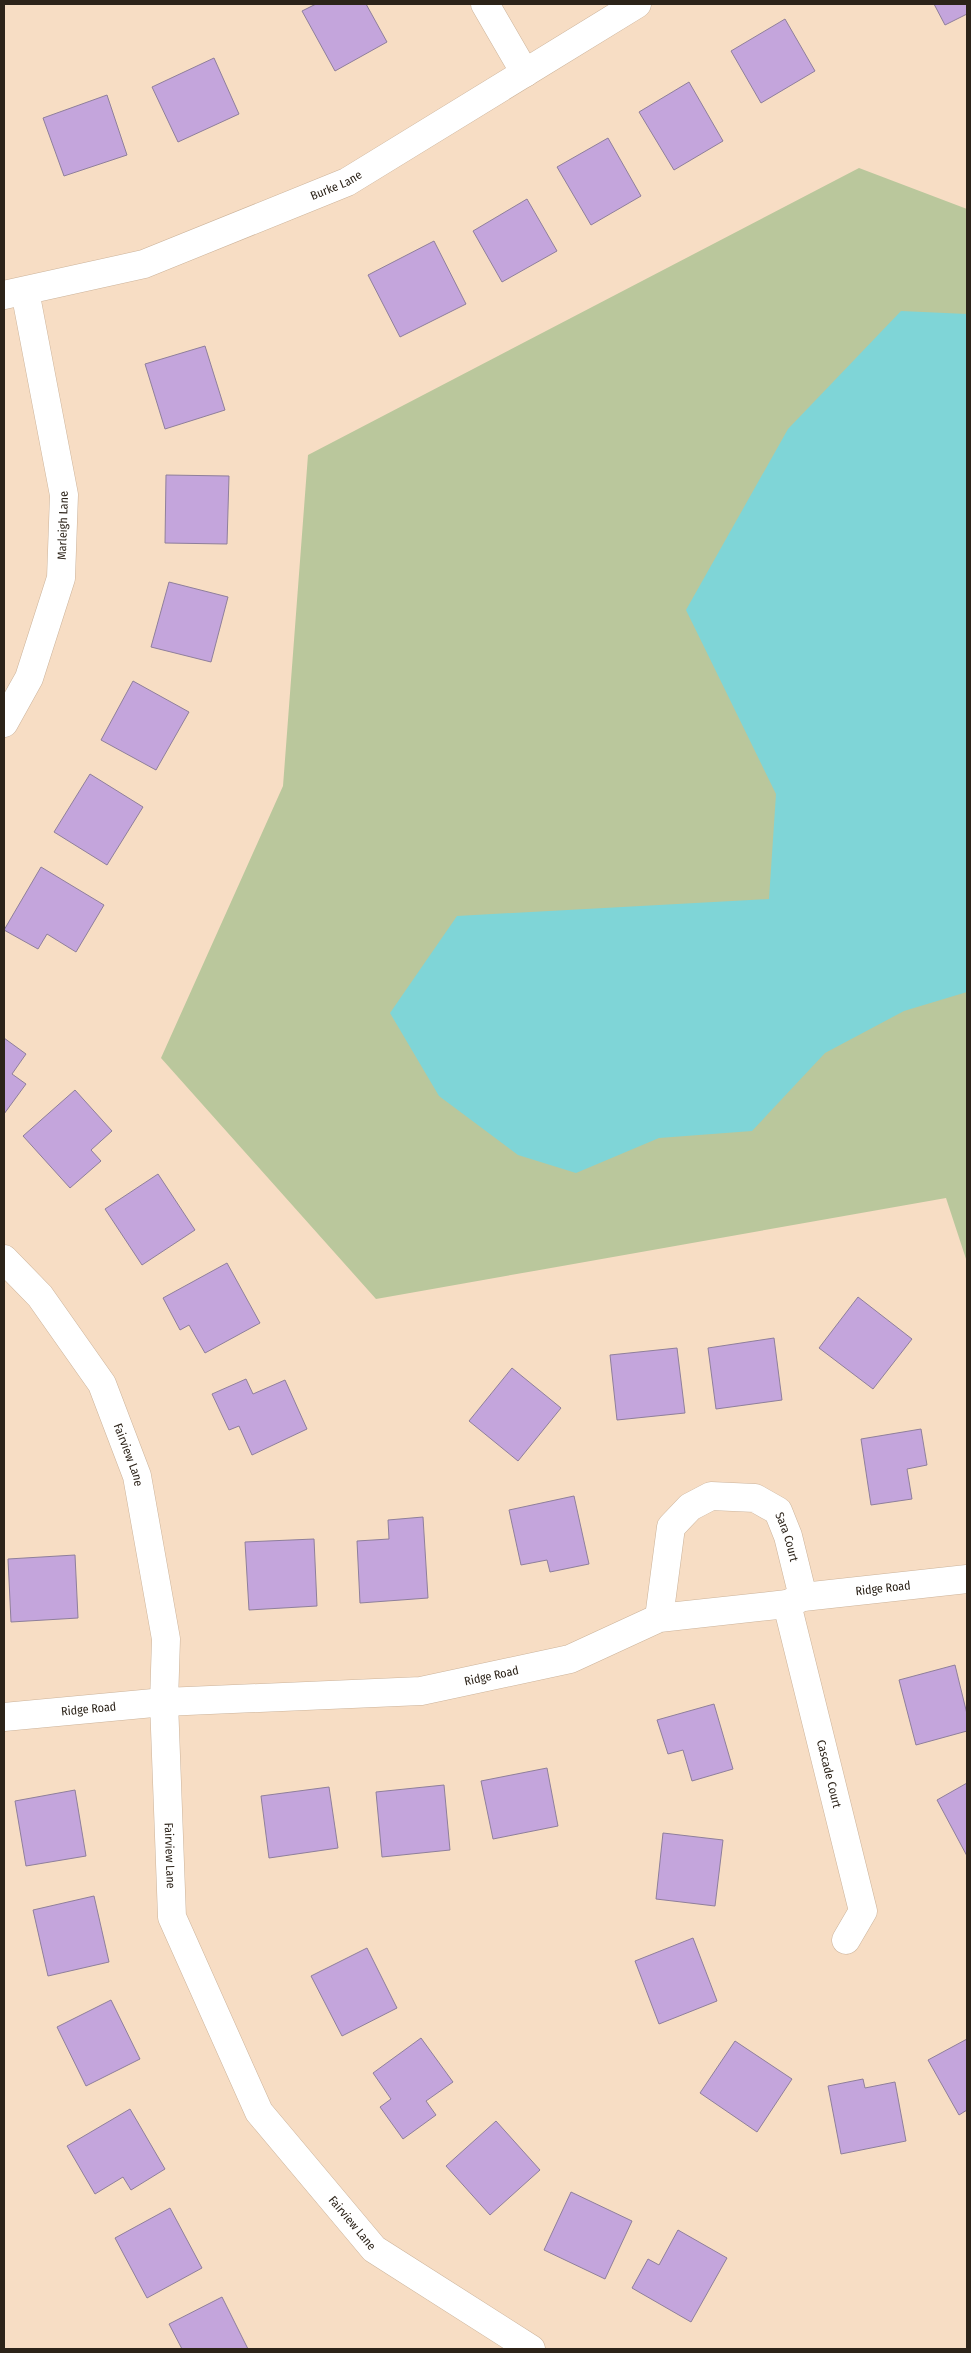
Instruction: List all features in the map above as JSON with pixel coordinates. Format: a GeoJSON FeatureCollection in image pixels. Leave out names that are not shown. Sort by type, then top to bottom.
{"type":"FeatureCollection","features":[{"type":"Feature","properties":{"kind":"street"},"geometry":{"type":"LineString","coordinates":[[485,4],[525,73]]}},
{"type":"Feature","properties":{"kind":"street","name":"Burke Lane"},"geometry":{"type":"LineString","coordinates":[[15,293],[144,264],[347,182],[636,4]]}},
{"type":"Feature","properties":{"kind":"street","name":"Marleigh Lane"},"geometry":{"type":"LineString","coordinates":[[4,723],[30,678],[61,578],[64,496],[15,293]]}},
{"type":"Feature","properties":{"kind":"street","name":"Fairview Lane"},"geometry":{"type":"LineString","coordinates":[[4,1259],[40,1296],[102,1384],[137,1476],[166,1639],[164,1702],[172,1917],[259,2112],[374,2248],[531,2349]]}},
{"type":"Feature","properties":{"kind":"street","name":"Sara Court"},"geometry":{"type":"LineString","coordinates":[[659,1618],[671,1527],[690,1507],[711,1496],[755,1498],[778,1511],[788,1536],[795,1600]]}},
{"type":"Feature","properties":{"kind":"street","name":"Ridge Road"},"geometry":{"type":"LineString","coordinates":[[4,1717],[164,1702],[421,1691],[570,1659],[659,1618],[967,1579]]}},
{"type":"Feature","properties":{"kind":"street","name":"Cascade Court"},"geometry":{"type":"LineString","coordinates":[[795,1600],[864,1911],[846,1940]]}},
{"type":"Feature","properties":{"kind":"green space"},"geometry":{"type":"Polygon","coordinates":[[[859,168],[967,209],[967,1262],[946,1198],[376,1299],[161,1058],[283,786],[308,455],[859,168]]]}},
{"type":"Feature","properties":{"kind":"water"},"geometry":{"type":"Polygon","coordinates":[[[901,311],[967,314],[967,992],[904,1011],[825,1053],[752,1131],[659,1138],[576,1173],[518,1155],[439,1096],[390,1013],[457,916],[769,899],[776,794],[686,610],[788,429],[901,311]]]}},
{"type":"Feature","properties":{"kind":"building"},"geometry":{"type":"Polygon","coordinates":[[[316,4],[366,4],[387,42],[335,71],[302,11],[316,4]]]}},
{"type":"Feature","properties":{"kind":"building"},"geometry":{"type":"Polygon","coordinates":[[[934,4],[967,4],[967,14],[945,25],[934,4]]]}},
{"type":"Feature","properties":{"kind":"building"},"geometry":{"type":"Polygon","coordinates":[[[785,19],[815,71],[761,103],[731,51],[785,19]]]}},
{"type":"Feature","properties":{"kind":"building"},"geometry":{"type":"Polygon","coordinates":[[[214,58],[239,114],[178,142],[152,87],[214,58]]]}},
{"type":"Feature","properties":{"kind":"building"},"geometry":{"type":"Polygon","coordinates":[[[689,82],[723,141],[674,170],[639,112],[689,82]]]}},
{"type":"Feature","properties":{"kind":"building"},"geometry":{"type":"Polygon","coordinates":[[[107,95],[127,155],[64,176],[43,118],[107,95]]]}},
{"type":"Feature","properties":{"kind":"building"},"geometry":{"type":"Polygon","coordinates":[[[608,138],[641,196],[591,225],[557,167],[608,138]]]}},
{"type":"Feature","properties":{"kind":"building"},"geometry":{"type":"Polygon","coordinates":[[[527,199],[557,251],[502,282],[473,231],[527,199]]]}},
{"type":"Feature","properties":{"kind":"building"},"geometry":{"type":"Polygon","coordinates":[[[434,241],[466,304],[400,337],[368,275],[434,241]]]}},
{"type":"Feature","properties":{"kind":"building"},"geometry":{"type":"Polygon","coordinates":[[[205,346],[225,410],[165,429],[145,364],[205,346]]]}},
{"type":"Feature","properties":{"kind":"building"},"geometry":{"type":"Polygon","coordinates":[[[166,475],[229,476],[227,544],[165,543],[166,475]]]}},
{"type":"Feature","properties":{"kind":"building"},"geometry":{"type":"Polygon","coordinates":[[[169,582],[228,597],[211,662],[151,647],[169,582]]]}},
{"type":"Feature","properties":{"kind":"building"},"geometry":{"type":"Polygon","coordinates":[[[133,681],[189,712],[156,770],[101,740],[133,681]]]}},
{"type":"Feature","properties":{"kind":"building"},"geometry":{"type":"Polygon","coordinates":[[[90,774],[143,807],[107,865],[54,832],[90,774]]]}},
{"type":"Feature","properties":{"kind":"building"},"geometry":{"type":"Polygon","coordinates":[[[41,867],[104,905],[76,952],[47,934],[38,949],[4,930],[41,867]]]}},
{"type":"Feature","properties":{"kind":"building"},"geometry":{"type":"Polygon","coordinates":[[[4,1038],[26,1054],[12,1074],[26,1084],[4,1114],[4,1038]]]}},
{"type":"Feature","properties":{"kind":"building"},"geometry":{"type":"Polygon","coordinates":[[[75,1090],[112,1131],[91,1150],[101,1161],[70,1188],[23,1136],[75,1090]]]}},
{"type":"Feature","properties":{"kind":"building"},"geometry":{"type":"Polygon","coordinates":[[[158,1174],[195,1230],[142,1265],[105,1209],[158,1174]]]}},
{"type":"Feature","properties":{"kind":"building"},"geometry":{"type":"Polygon","coordinates":[[[227,1263],[260,1323],[205,1353],[189,1325],[180,1330],[163,1298],[227,1263]]]}},
{"type":"Feature","properties":{"kind":"building"},"geometry":{"type":"Polygon","coordinates":[[[858,1297],[912,1339],[873,1389],[819,1348],[858,1297]]]}},
{"type":"Feature","properties":{"kind":"building"},"geometry":{"type":"Polygon","coordinates":[[[774,1338],[782,1400],[716,1409],[708,1348],[774,1338]]]}},
{"type":"Feature","properties":{"kind":"building"},"geometry":{"type":"Polygon","coordinates":[[[677,1348],[685,1413],[617,1420],[610,1355],[677,1348]]]}},
{"type":"Feature","properties":{"kind":"building"},"geometry":{"type":"Polygon","coordinates":[[[512,1368],[561,1408],[518,1461],[469,1421],[512,1368]]]}},
{"type":"Feature","properties":{"kind":"building"},"geometry":{"type":"Polygon","coordinates":[[[246,1379],[253,1394],[285,1380],[307,1429],[252,1455],[239,1426],[229,1430],[212,1394],[246,1379]]]}},
{"type":"Feature","properties":{"kind":"building"},"geometry":{"type":"Polygon","coordinates":[[[921,1429],[927,1465],[907,1469],[912,1499],[871,1505],[861,1439],[921,1429]]]}},
{"type":"Feature","properties":{"kind":"building"},"geometry":{"type":"Polygon","coordinates":[[[574,1496],[589,1564],[550,1572],[547,1560],[521,1565],[509,1510],[574,1496]]]}},
{"type":"Feature","properties":{"kind":"building"},"geometry":{"type":"Polygon","coordinates":[[[423,1517],[428,1598],[360,1603],[357,1541],[389,1539],[388,1520],[423,1517]]]}},
{"type":"Feature","properties":{"kind":"building"},"geometry":{"type":"Polygon","coordinates":[[[314,1539],[317,1606],[249,1610],[245,1542],[314,1539]]]}},
{"type":"Feature","properties":{"kind":"building"},"geometry":{"type":"Polygon","coordinates":[[[75,1555],[78,1618],[11,1622],[8,1559],[75,1555]]]}},
{"type":"Feature","properties":{"kind":"building"},"geometry":{"type":"Polygon","coordinates":[[[955,1665],[967,1714],[967,1731],[916,1745],[899,1680],[955,1665]]]}},
{"type":"Feature","properties":{"kind":"building"},"geometry":{"type":"Polygon","coordinates":[[[714,1704],[733,1769],[692,1781],[683,1750],[668,1754],[657,1720],[714,1704]]]}},
{"type":"Feature","properties":{"kind":"building"},"geometry":{"type":"Polygon","coordinates":[[[547,1768],[558,1826],[493,1839],[481,1781],[547,1768]]]}},
{"type":"Feature","properties":{"kind":"building"},"geometry":{"type":"Polygon","coordinates":[[[967,1783],[967,1856],[937,1800],[967,1783]]]}},
{"type":"Feature","properties":{"kind":"building"},"geometry":{"type":"Polygon","coordinates":[[[444,1785],[450,1850],[382,1857],[376,1792],[444,1785]]]}},
{"type":"Feature","properties":{"kind":"building"},"geometry":{"type":"Polygon","coordinates":[[[329,1787],[338,1848],[269,1858],[261,1796],[329,1787]]]}},
{"type":"Feature","properties":{"kind":"building"},"geometry":{"type":"Polygon","coordinates":[[[75,1790],[86,1856],[26,1866],[15,1801],[75,1790]]]}},
{"type":"Feature","properties":{"kind":"building"},"geometry":{"type":"Polygon","coordinates":[[[663,1833],[723,1840],[715,1906],[656,1899],[663,1833]]]}},
{"type":"Feature","properties":{"kind":"building"},"geometry":{"type":"Polygon","coordinates":[[[94,1896],[109,1962],[48,1976],[33,1910],[94,1896]]]}},
{"type":"Feature","properties":{"kind":"building"},"geometry":{"type":"Polygon","coordinates":[[[693,1938],[717,2001],[659,2024],[635,1961],[693,1938]]]}},
{"type":"Feature","properties":{"kind":"building"},"geometry":{"type":"Polygon","coordinates":[[[367,1948],[397,2008],[342,2036],[311,1976],[367,1948]]]}},
{"type":"Feature","properties":{"kind":"building"},"geometry":{"type":"Polygon","coordinates":[[[111,2000],[140,2059],[86,2086],[57,2027],[111,2000]]]}},
{"type":"Feature","properties":{"kind":"building"},"geometry":{"type":"Polygon","coordinates":[[[421,2038],[453,2082],[426,2101],[436,2115],[403,2139],[380,2107],[391,2099],[373,2073],[421,2038]]]}},
{"type":"Feature","properties":{"kind":"building"},"geometry":{"type":"Polygon","coordinates":[[[967,2039],[967,2110],[959,2115],[928,2060],[967,2039]]]}},
{"type":"Feature","properties":{"kind":"building"},"geometry":{"type":"Polygon","coordinates":[[[735,2041],[792,2079],[757,2132],[700,2093],[735,2041]]]}},
{"type":"Feature","properties":{"kind":"building"},"geometry":{"type":"Polygon","coordinates":[[[863,2079],[865,2088],[895,2082],[906,2141],[841,2154],[828,2086],[863,2079]]]}},
{"type":"Feature","properties":{"kind":"building"},"geometry":{"type":"Polygon","coordinates":[[[130,2109],[165,2169],[131,2190],[123,2177],[95,2194],[67,2146],[130,2109]]]}},
{"type":"Feature","properties":{"kind":"building"},"geometry":{"type":"Polygon","coordinates":[[[496,2121],[540,2170],[490,2215],[446,2166],[496,2121]]]}},
{"type":"Feature","properties":{"kind":"building"},"geometry":{"type":"Polygon","coordinates":[[[571,2192],[632,2221],[605,2279],[544,2250],[571,2192]]]}},
{"type":"Feature","properties":{"kind":"building"},"geometry":{"type":"Polygon","coordinates":[[[170,2208],[202,2268],[147,2298],[115,2238],[170,2208]]]}},
{"type":"Feature","properties":{"kind":"building"},"geometry":{"type":"Polygon","coordinates":[[[678,2230],[727,2258],[691,2322],[632,2288],[648,2259],[659,2265],[678,2230]]]}},
{"type":"Feature","properties":{"kind":"building"},"geometry":{"type":"Polygon","coordinates":[[[222,2297],[248,2349],[182,2349],[169,2324],[222,2297]]]}}]}
